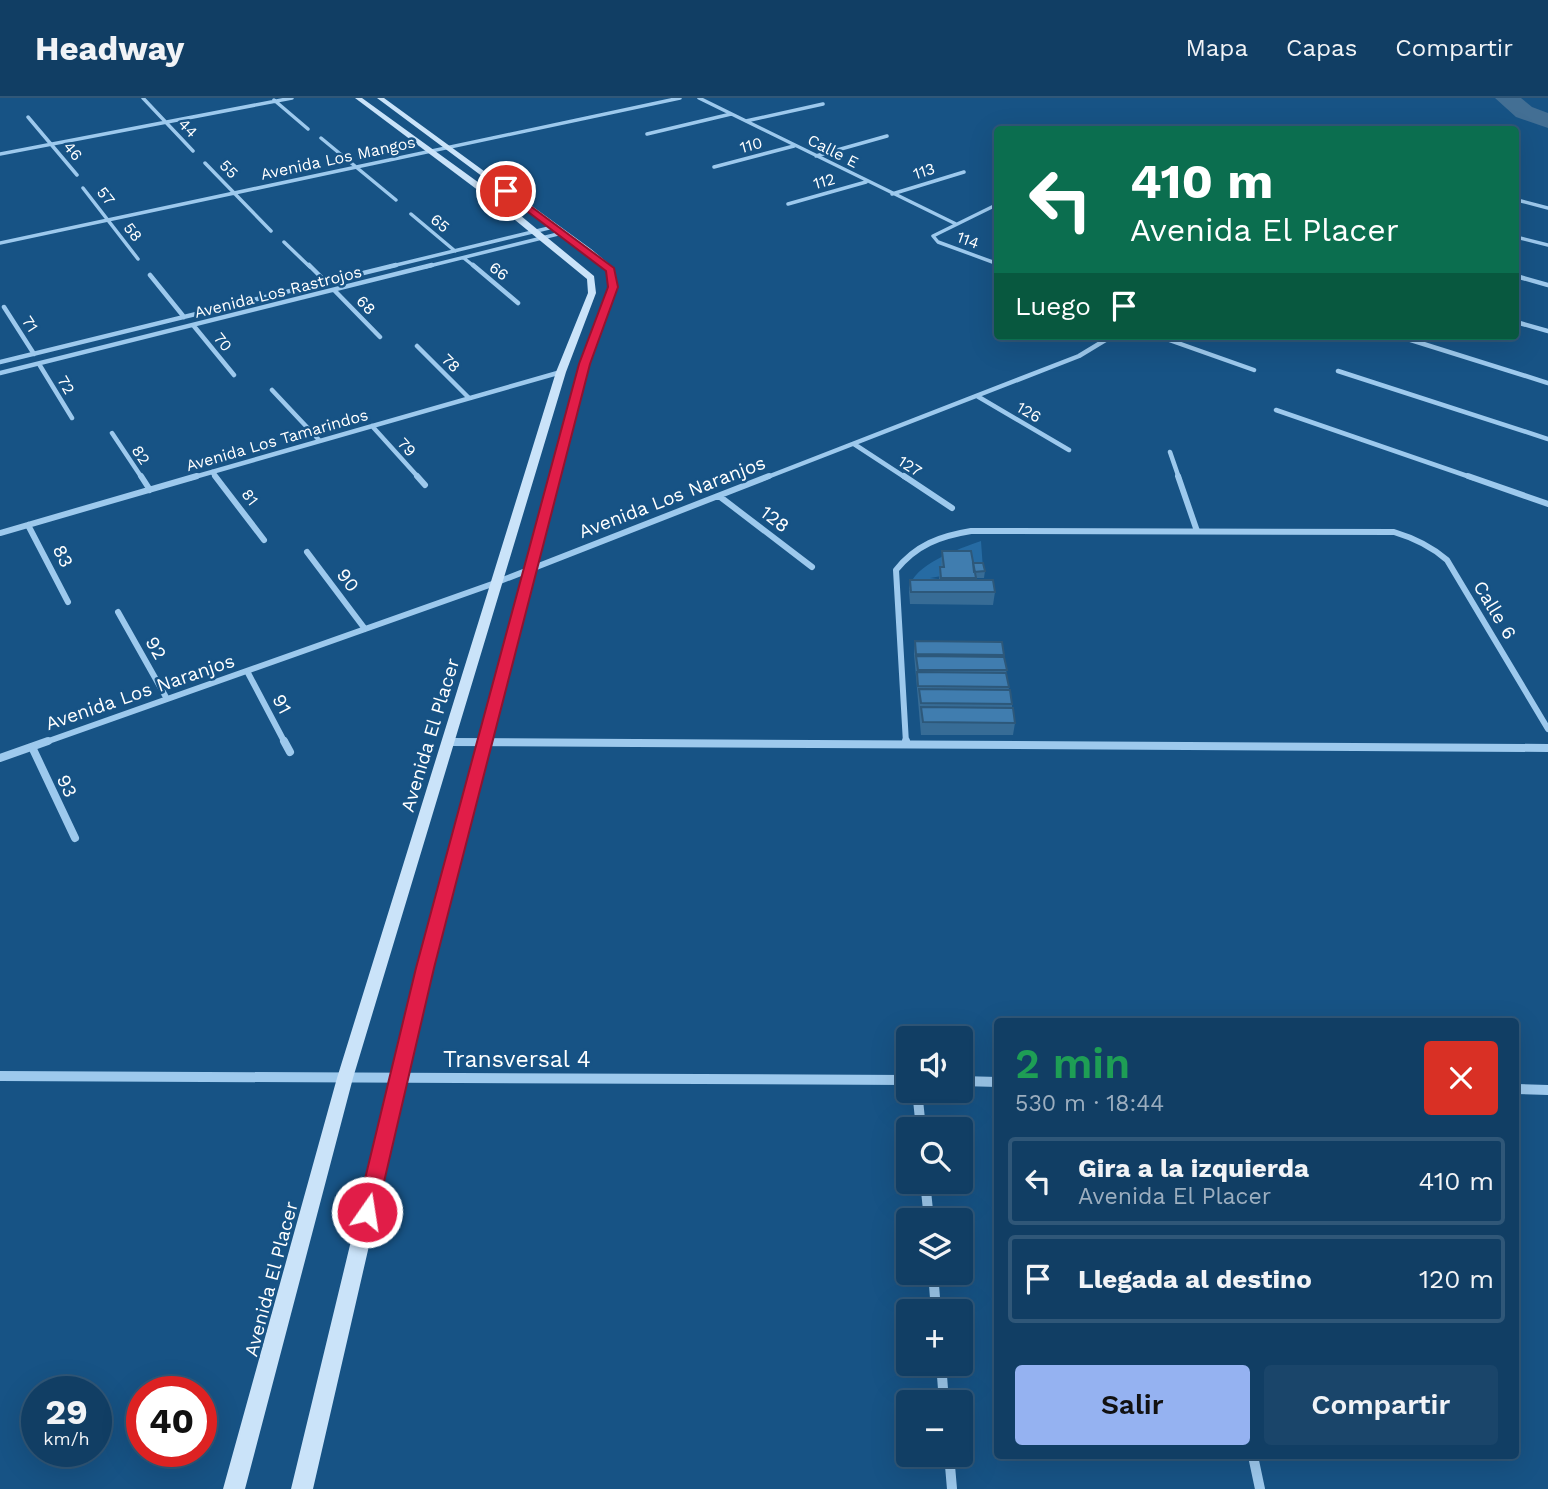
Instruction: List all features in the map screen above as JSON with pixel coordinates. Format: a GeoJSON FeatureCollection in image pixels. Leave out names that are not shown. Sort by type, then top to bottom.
{"type":"FeatureCollection","features":[{"type":"Feature","properties":{"kind":"street","name":"44"},"geometry":{"type":"LineString","coordinates":[[143,98],[193,151]]}},
{"type":"Feature","properties":{"kind":"street"},"geometry":{"type":"LineString","coordinates":[[0,154],[274,99],[292,98]]}},
{"type":"Feature","properties":{"kind":"street","name":"Avenida El Placer"},"geometry":{"type":"LineString","coordinates":[[234,1489],[345,1078],[561,372],[592,293],[591,278],[490,195],[358,98]]}},
{"type":"Feature","properties":{"kind":"street"},"geometry":{"type":"LineString","coordinates":[[302,1489],[398,1078],[483,742],[584,364],[613,287],[611,270],[380,98]]}},
{"type":"Feature","properties":{"kind":"street","name":"Avenida Los Mangos"},"geometry":{"type":"LineString","coordinates":[[0,243],[680,98]]}},
{"type":"Feature","properties":{"kind":"street","name":"Calle E"},"geometry":{"type":"LineString","coordinates":[[699,98],[956,224]]}},
{"type":"Feature","properties":{"kind":"street"},"geometry":{"type":"LineString","coordinates":[[274,99],[308,129]]}},
{"type":"Feature","properties":{"kind":"street"},"geometry":{"type":"LineString","coordinates":[[745,122],[823,104]]}},
{"type":"Feature","properties":{"kind":"street"},"geometry":{"type":"LineString","coordinates":[[647,134],[731,114]]}},
{"type":"Feature","properties":{"kind":"street","name":"46"},"geometry":{"type":"LineString","coordinates":[[28,117],[77,175]]}},
{"type":"Feature","properties":{"kind":"street"},"geometry":{"type":"LineString","coordinates":[[816,156],[887,136]]}},
{"type":"Feature","properties":{"kind":"street"},"geometry":{"type":"LineString","coordinates":[[321,138],[396,200]]}},
{"type":"Feature","properties":{"kind":"street","name":"110"},"geometry":{"type":"LineString","coordinates":[[714,167],[795,146]]}},
{"type":"Feature","properties":{"kind":"street","name":"55"},"geometry":{"type":"LineString","coordinates":[[205,163],[271,231]]}},
{"type":"Feature","properties":{"kind":"street","name":"113"},"geometry":{"type":"LineString","coordinates":[[892,194],[964,172]]}},
{"type":"Feature","properties":{"kind":"street","name":"112"},"geometry":{"type":"LineString","coordinates":[[788,204],[866,182]]}},
{"type":"Feature","properties":{"kind":"street","name":"57"},"geometry":{"type":"LineString","coordinates":[[83,188],[108,220]]}},
{"type":"Feature","properties":{"kind":"street"},"geometry":{"type":"LineString","coordinates":[[1521,201],[1548,208]]}},
{"type":"Feature","properties":{"kind":"street"},"geometry":{"type":"LineString","coordinates":[[956,224],[994,206]]}},
{"type":"Feature","properties":{"kind":"street","name":"65"},"geometry":{"type":"LineString","coordinates":[[411,215],[455,251]]}},
{"type":"Feature","properties":{"kind":"street","name":"58"},"geometry":{"type":"LineString","coordinates":[[108,220],[138,259]]}},
{"type":"Feature","properties":{"kind":"street","name":"114"},"geometry":{"type":"LineString","coordinates":[[956,224],[933,236],[938,242],[994,263]]}},
{"type":"Feature","properties":{"kind":"street","name":"Avenida Los Rastrojos"},"geometry":{"type":"LineString","coordinates":[[0,362],[455,251],[558,230]]}},
{"type":"Feature","properties":{"kind":"street","name":"Avenida Los Rastrojos"},"geometry":{"type":"LineString","coordinates":[[0,373],[465,259],[558,230]]}},
{"type":"Feature","properties":{"kind":"street"},"geometry":{"type":"LineString","coordinates":[[1519,238],[1548,245]]}},
{"type":"Feature","properties":{"kind":"street"},"geometry":{"type":"LineString","coordinates":[[284,242],[326,282]]}},
{"type":"Feature","properties":{"kind":"street","name":"66"},"geometry":{"type":"LineString","coordinates":[[465,259],[518,303]]}},
{"type":"Feature","properties":{"kind":"street"},"geometry":{"type":"LineString","coordinates":[[150,275],[184,317]]}},
{"type":"Feature","properties":{"kind":"street"},"geometry":{"type":"LineString","coordinates":[[1519,277],[1548,285]]}},
{"type":"Feature","properties":{"kind":"street","name":"68"},"geometry":{"type":"LineString","coordinates":[[335,291],[380,337]]}},
{"type":"Feature","properties":{"kind":"street","name":"71"},"geometry":{"type":"LineString","coordinates":[[4,307],[34,354]]}},
{"type":"Feature","properties":{"kind":"street"},"geometry":{"type":"LineString","coordinates":[[1519,323],[1548,331]]}},
{"type":"Feature","properties":{"kind":"street","name":"70"},"geometry":{"type":"LineString","coordinates":[[193,325],[234,375]]}},
{"type":"Feature","properties":{"kind":"street","name":"Avenida Los Naranjos"},"geometry":{"type":"LineString","coordinates":[[0,758],[495,583],[1079,356],[1105,340]]}},
{"type":"Feature","properties":{"kind":"street"},"geometry":{"type":"LineString","coordinates":[[1169,340],[1254,370]]}},
{"type":"Feature","properties":{"kind":"street"},"geometry":{"type":"LineString","coordinates":[[1411,340],[1548,383]]}},
{"type":"Feature","properties":{"kind":"street","name":"78"},"geometry":{"type":"LineString","coordinates":[[417,346],[468,397]]}},
{"type":"Feature","properties":{"kind":"street","name":"72"},"geometry":{"type":"LineString","coordinates":[[39,363],[72,418]]}},
{"type":"Feature","properties":{"kind":"street","name":"Avenida Los Tamarindos"},"geometry":{"type":"LineString","coordinates":[[0,533],[561,372]]}},
{"type":"Feature","properties":{"kind":"street"},"geometry":{"type":"LineString","coordinates":[[1338,372],[1548,439]]}},
{"type":"Feature","properties":{"kind":"street"},"geometry":{"type":"LineString","coordinates":[[272,390],[319,440]]}},
{"type":"Feature","properties":{"kind":"street","name":"126"},"geometry":{"type":"LineString","coordinates":[[977,396],[1069,450]]}},
{"type":"Feature","properties":{"kind":"street"},"geometry":{"type":"LineString","coordinates":[[1276,410],[1548,504]]}},
{"type":"Feature","properties":{"kind":"street","name":"79"},"geometry":{"type":"LineString","coordinates":[[372,426],[425,485]]}},
{"type":"Feature","properties":{"kind":"street","name":"82"},"geometry":{"type":"LineString","coordinates":[[112,433],[150,490]]}},
{"type":"Feature","properties":{"kind":"street","name":"127"},"geometry":{"type":"LineString","coordinates":[[855,444],[952,508]]}},
{"type":"Feature","properties":{"kind":"street"},"geometry":{"type":"LineString","coordinates":[[906,744],[896,570],[918,547],[945,535],[971,531],[1197,531],[1170,452]]}},
{"type":"Feature","properties":{"kind":"street","name":"81"},"geometry":{"type":"LineString","coordinates":[[212,472],[264,540]]}},
{"type":"Feature","properties":{"kind":"street","name":"128"},"geometry":{"type":"LineString","coordinates":[[719,496],[813,567]]}},
{"type":"Feature","properties":{"kind":"street","name":"83"},"geometry":{"type":"LineString","coordinates":[[28,525],[68,602]]}},
{"type":"Feature","properties":{"kind":"street","name":"Calle 6"},"geometry":{"type":"LineString","coordinates":[[1197,531],[1394,531],[1434,547],[1447,560],[1548,729]]}},
{"type":"Feature","properties":{"kind":"street","name":"90"},"geometry":{"type":"LineString","coordinates":[[307,552],[365,629]]}},
{"type":"Feature","properties":{"kind":"street","name":"92"},"geometry":{"type":"LineString","coordinates":[[118,612],[167,699]]}},
{"type":"Feature","properties":{"kind":"street","name":"91"},"geometry":{"type":"LineString","coordinates":[[247,671],[290,752]]}},
{"type":"Feature","properties":{"kind":"street"},"geometry":{"type":"LineString","coordinates":[[449,742],[1548,748]]}},
{"type":"Feature","properties":{"kind":"street","name":"93"},"geometry":{"type":"LineString","coordinates":[[32,747],[75,838]]}},
{"type":"Feature","properties":{"kind":"street","name":"Transversal 4"},"geometry":{"type":"LineString","coordinates":[[0,1076],[896,1080]]}},
{"type":"Feature","properties":{"kind":"street"},"geometry":{"type":"LineString","coordinates":[[973,1081],[994,1082]]}},
{"type":"Feature","properties":{"kind":"street"},"geometry":{"type":"LineString","coordinates":[[1519,1089],[1548,1090]]}},
{"type":"Feature","properties":{"kind":"street"},"geometry":{"type":"LineString","coordinates":[[1254,1459],[1259,1489]]}},
{"type":"Feature","properties":{"kind":"street"},"geometry":{"type":"LineString","coordinates":[[950,1467],[952,1489]]}},
{"type":"Feature","properties":{"kind":"shaded area"},"geometry":{"type":"Polygon","coordinates":[[[981,541],[983,569],[930,578],[938,579],[940,590],[909,589],[912,580],[928,565],[981,541]]]}},
{"type":"Feature","properties":{"kind":"building"},"geometry":{"type":"Polygon","coordinates":[[[942,551],[971,551],[976,578],[941,578],[940,567],[944,567],[942,551]]]}},
{"type":"Feature","properties":{"kind":"building"},"geometry":{"type":"Polygon","coordinates":[[[973,563],[983,563],[985,571],[974,572],[973,563]]]}},
{"type":"Feature","properties":{"kind":"building"},"geometry":{"type":"Polygon","coordinates":[[[910,580],[993,580],[995,592],[911,592],[910,580]]]}},
{"type":"Feature","properties":{"kind":"building"},"geometry":{"type":"Polygon","coordinates":[[[915,641],[1002,642],[1004,655],[916,654],[915,641]]]}},
{"type":"Feature","properties":{"kind":"building"},"geometry":{"type":"Polygon","coordinates":[[[916,656],[1004,657],[1007,670],[918,670],[916,656]]]}},
{"type":"Feature","properties":{"kind":"building"},"geometry":{"type":"Polygon","coordinates":[[[917,672],[1006,673],[1009,687],[918,686],[917,672]]]}},
{"type":"Feature","properties":{"kind":"building"},"geometry":{"type":"Polygon","coordinates":[[[919,689],[1010,690],[1012,704],[921,703],[919,689]]]}},
{"type":"Feature","properties":{"kind":"building"},"geometry":{"type":"Polygon","coordinates":[[[921,707],[1013,708],[1015,723],[923,722],[921,707]]]}},
{"type":"Feature","properties":{"kind":"waterway"},"geometry":{"type":"LineString","coordinates":[[1507,98],[1524,112],[1548,121]]}},
{"type":"Feature","properties":{"kind":"route"},"geometry":{"type":"LineString","coordinates":[[367,1212],[425,968],[509,640],[584,364],[613,287],[611,270],[506,191]]}}]}
